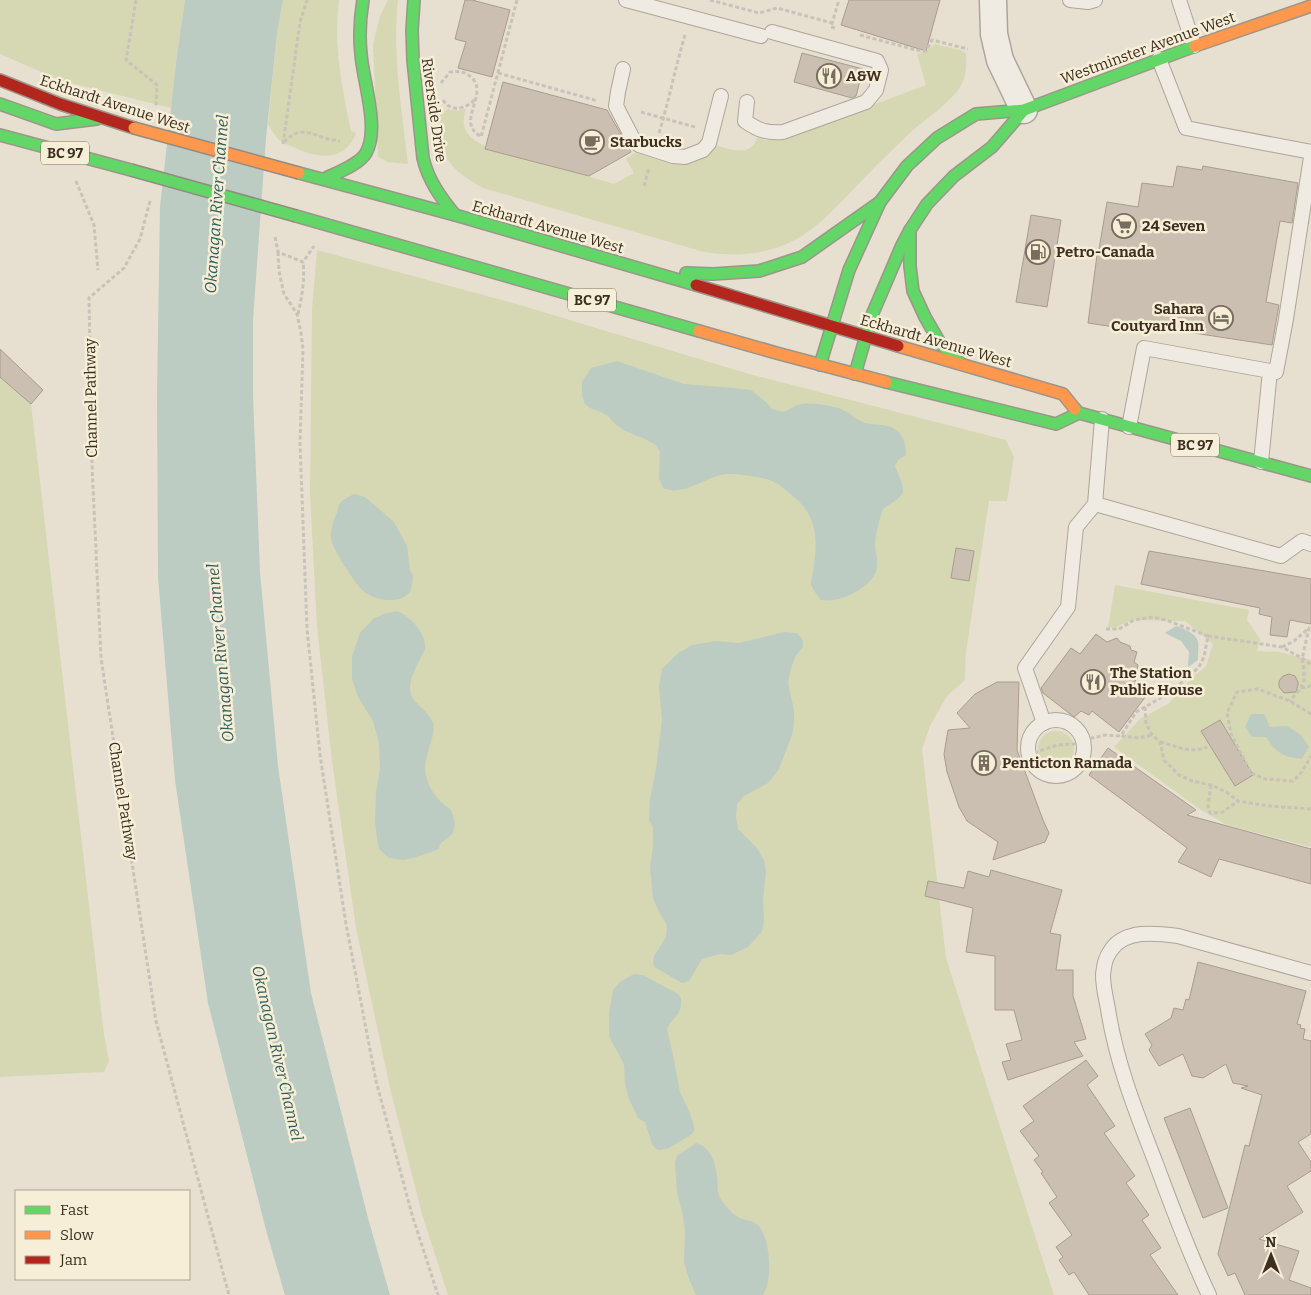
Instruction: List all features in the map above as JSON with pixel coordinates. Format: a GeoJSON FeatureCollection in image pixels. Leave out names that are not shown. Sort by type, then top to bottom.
{"type":"FeatureCollection","features":[{"type":"Feature","properties":{"kind":"main road"},"geometry":{"type":"LineString","coordinates":[[324,179],[342,171],[365,155],[370,144],[370,113],[361,54],[361,12],[363,0]]}},
{"type":"Feature","properties":{"kind":"main road","name":"Riverside Drive"},"geometry":{"type":"LineString","coordinates":[[414,0],[412,55],[420,133],[426,168],[437,192],[455,215]]}},
{"type":"Feature","properties":{"kind":"main road","name":"Westminster Avenue West"},"geometry":{"type":"LineString","coordinates":[[820,364],[849,270],[880,202],[907,166],[937,138],[976,114],[1024,110],[1194,46],[1311,6]]}},
{"type":"Feature","properties":{"kind":"main road","name":"Eckhardt Avenue West"},"geometry":{"type":"LineString","coordinates":[[0,80],[103,119],[455,215],[1063,394],[1079,413]]}},
{"type":"Feature","properties":{"kind":"main road"},"geometry":{"type":"LineString","coordinates":[[0,104],[56,124],[103,119]]}},
{"type":"Feature","properties":{"kind":"main road","name":"Westminster Avenue West"},"geometry":{"type":"LineString","coordinates":[[855,374],[876,306],[910,230],[927,204],[954,176],[992,147],[1024,110]]}},
{"type":"Feature","properties":{"kind":"main road","name":"BC 97"},"geometry":{"type":"LineString","coordinates":[[0,135],[296,216],[855,374],[1056,424],[1079,413],[1311,476]]}},
{"type":"Feature","properties":{"kind":"main road"},"geometry":{"type":"LineString","coordinates":[[647,271],[713,274],[759,271],[802,257],[880,202]]}},
{"type":"Feature","properties":{"kind":"main road"},"geometry":{"type":"LineString","coordinates":[[910,230],[910,266],[913,291],[940,343],[960,363]]}},
{"type":"Feature","properties":{"kind":"street"},"geometry":{"type":"LineString","coordinates":[[993,0],[994,34],[1000,60],[1024,110]]}},
{"type":"Feature","properties":{"kind":"lane"},"geometry":{"type":"LineString","coordinates":[[626,0],[877,62],[881,70],[876,90],[866,102],[784,132],[770,133],[754,127],[745,121],[747,102]]}},
{"type":"Feature","properties":{"kind":"lane"},"geometry":{"type":"LineString","coordinates":[[1070,0],[1088,2],[1095,0]]}},
{"type":"Feature","properties":{"kind":"lane"},"geometry":{"type":"LineString","coordinates":[[1179,0],[1194,46]]}},
{"type":"Feature","properties":{"kind":"lane"},"geometry":{"type":"LineString","coordinates":[[1159,59],[1186,128],[1311,152]]}},
{"type":"Feature","properties":{"kind":"lane"},"geometry":{"type":"LineString","coordinates":[[623,69],[616,106],[632,137],[640,146],[673,156],[685,158],[703,150],[709,143],[721,96]]}},
{"type":"Feature","properties":{"kind":"lane"},"geometry":{"type":"LineString","coordinates":[[1129,427],[1144,348],[1276,372],[1311,157]]}},
{"type":"Feature","properties":{"kind":"lane"},"geometry":{"type":"LineString","coordinates":[[1261,462],[1270,371]]}},
{"type":"Feature","properties":{"kind":"lane"},"geometry":{"type":"LineString","coordinates":[[1044,723],[1025,668],[1068,607],[1076,527],[1095,504],[1102,420]]}},
{"type":"Feature","properties":{"kind":"lane"},"geometry":{"type":"LineString","coordinates":[[1095,504],[1281,556],[1302,541],[1311,544]]}},
{"type":"Feature","properties":{"kind":"lane"},"geometry":{"type":"LineString","coordinates":[[1052,720],[1065,721],[1076,728],[1083,740],[1084,752],[1080,763],[1072,772],[1061,776],[1050,776],[1036,769],[1028,755],[1027,744],[1031,733],[1044,723],[1052,720]]}},
{"type":"Feature","properties":{"kind":"lane"},"geometry":{"type":"LineString","coordinates":[[1209,1295],[1194,1263],[1131,1099],[1111,1029],[1104,988],[1104,965],[1112,949],[1120,942],[1142,934],[1157,934],[1178,936],[1311,972]]}},
{"type":"Feature","properties":{"kind":"path"},"geometry":{"type":"LineString","coordinates":[[126,60],[136,0]]}},
{"type":"Feature","properties":{"kind":"path"},"geometry":{"type":"LineString","coordinates":[[439,88],[450,72],[460,71],[466,73],[475,82],[477,90],[471,115],[471,124],[474,132],[481,137],[517,0]]}},
{"type":"Feature","properties":{"kind":"path"},"geometry":{"type":"LineString","coordinates":[[710,0],[759,14],[777,8],[832,24]]}},
{"type":"Feature","properties":{"kind":"path"},"geometry":{"type":"LineString","coordinates":[[839,0],[831,27],[841,30]]}},
{"type":"Feature","properties":{"kind":"path"},"geometry":{"type":"LineString","coordinates":[[644,186],[670,96],[674,70],[690,17]]}},
{"type":"Feature","properties":{"kind":"path"},"geometry":{"type":"LineString","coordinates":[[860,35],[916,50],[926,51],[932,40],[968,49]]}},
{"type":"Feature","properties":{"kind":"path"},"geometry":{"type":"LineString","coordinates":[[440,96],[445,104],[452,108],[460,109],[470,105],[475,99]]}},
{"type":"Feature","properties":{"kind":"path"},"geometry":{"type":"LineString","coordinates":[[284,142],[289,136],[299,132],[311,132],[326,139],[342,142]]}},
{"type":"Feature","properties":{"kind":"path"},"geometry":{"type":"LineString","coordinates":[[64,152],[94,225],[98,270]]}},
{"type":"Feature","properties":{"kind":"path"},"geometry":{"type":"LineString","coordinates":[[278,252],[279,271],[284,294],[297,314],[303,349],[300,443],[307,629],[320,756],[346,924],[376,1081],[413,1218],[438,1295]]}},
{"type":"Feature","properties":{"kind":"path"},"geometry":{"type":"LineString","coordinates":[[297,314],[304,272],[303,262]]}},
{"type":"Feature","properties":{"kind":"path","name":"Channel Pathway"},"geometry":{"type":"LineString","coordinates":[[89,298],[92,465],[101,658],[156,1021],[229,1295]]}},
{"type":"Feature","properties":{"kind":"path"},"geometry":{"type":"LineString","coordinates":[[1106,628],[1119,629],[1134,620],[1153,617],[1208,636],[1282,647],[1311,665]]}},
{"type":"Feature","properties":{"kind":"path"},"geometry":{"type":"LineString","coordinates":[[1282,647],[1294,641],[1309,628],[1302,659],[1304,680],[1301,688],[1290,700]]}},
{"type":"Feature","properties":{"kind":"path"},"geometry":{"type":"LineString","coordinates":[[1136,712],[1178,686],[1199,667],[1204,657],[1208,636]]}},
{"type":"Feature","properties":{"kind":"path"},"geometry":{"type":"LineString","coordinates":[[1301,688],[1311,686]]}},
{"type":"Feature","properties":{"kind":"path"},"geometry":{"type":"LineString","coordinates":[[1311,714],[1290,700],[1258,689],[1237,692],[1227,712],[1232,734],[1251,773],[1265,779],[1293,781],[1301,773],[1311,756]]}},
{"type":"Feature","properties":{"kind":"path"},"geometry":{"type":"LineString","coordinates":[[1121,736],[1139,705]]}},
{"type":"Feature","properties":{"kind":"path"},"geometry":{"type":"LineString","coordinates":[[1145,707],[1146,723],[1152,735],[1160,742],[1181,749],[1199,750],[1207,747]]}},
{"type":"Feature","properties":{"kind":"path"},"geometry":{"type":"LineString","coordinates":[[1028,755],[1056,745],[1074,744],[1106,735],[1139,738],[1152,735]]}},
{"type":"Feature","properties":{"kind":"path"},"geometry":{"type":"LineString","coordinates":[[1160,742],[1164,760],[1179,775],[1192,781],[1211,785],[1228,793],[1238,801],[1268,806],[1311,809]]}},
{"type":"Feature","properties":{"kind":"path"},"geometry":{"type":"LineString","coordinates":[[1211,785],[1208,806],[1210,813],[1223,812],[1238,801]]}},
{"type":"Feature","properties":{"kind":"green space"},"geometry":{"type":"Polygon","coordinates":[[[0,0],[185,0],[171,108],[62,81],[0,54],[0,0]]]}},
{"type":"Feature","properties":{"kind":"green space"},"geometry":{"type":"Polygon","coordinates":[[[283,0],[339,0],[337,33],[339,66],[351,131],[356,133],[345,149],[338,153],[321,155],[302,151],[279,140],[268,124],[277,33],[283,0]]]}},
{"type":"Feature","properties":{"kind":"green space"},"geometry":{"type":"Polygon","coordinates":[[[388,0],[398,0],[396,21],[397,62],[408,164],[388,162],[378,157],[373,44],[380,16],[388,0]]]}},
{"type":"Feature","properties":{"kind":"green space"},"geometry":{"type":"Polygon","coordinates":[[[935,44],[963,51],[966,54],[963,82],[958,90],[947,102],[894,148],[816,226],[793,241],[761,252],[727,254],[704,252],[483,188],[464,176],[448,161],[442,147],[438,116],[448,109],[456,111],[466,109],[464,127],[466,132],[485,146],[614,184],[634,173],[626,159],[636,152],[668,162],[678,164],[689,163],[707,155],[715,145],[733,150],[745,150],[754,144],[757,138],[779,140],[926,85],[917,54],[926,51],[935,44]]]}},
{"type":"Feature","properties":{"kind":"green space"},"geometry":{"type":"Polygon","coordinates":[[[317,250],[520,305],[749,374],[1006,440],[1014,457],[1007,501],[989,501],[966,652],[965,680],[947,696],[930,726],[922,749],[946,958],[1054,1295],[448,1295],[422,1214],[390,1088],[356,928],[332,761],[317,626],[310,494],[312,309],[317,250]]]}},
{"type":"Feature","properties":{"kind":"green space"},"geometry":{"type":"Polygon","coordinates":[[[0,377],[31,404],[104,1035],[109,1061],[104,1072],[0,1077],[0,377]]]}},
{"type":"Feature","properties":{"kind":"green space"},"geometry":{"type":"Polygon","coordinates":[[[1115,585],[1249,610],[1247,620],[1260,639],[1257,651],[1279,652],[1311,660],[1311,847],[1227,825],[1201,810],[1114,747],[1140,719],[1168,704],[1206,666],[1213,644],[1185,621],[1133,620],[1108,628],[1115,585]]]}},
{"type":"Feature","properties":{"kind":"green space"},"geometry":{"type":"Polygon","coordinates":[[[1056,731],[1069,736],[1074,749],[1069,762],[1056,767],[1043,762],[1038,749],[1043,736],[1056,731]]]}},
{"type":"Feature","properties":{"kind":"water","name":"Okanagan River Channel"},"geometry":{"type":"Polygon","coordinates":[[[185,0],[283,0],[277,33],[266,138],[253,320],[253,396],[260,572],[278,766],[311,993],[368,1218],[390,1295],[285,1295],[266,1230],[208,1003],[175,780],[158,577],[157,395],[160,207],[185,0]]]}},
{"type":"Feature","properties":{"kind":"water"},"geometry":{"type":"Polygon","coordinates":[[[617,361],[684,384],[751,390],[772,409],[784,412],[797,405],[808,403],[822,404],[836,407],[866,423],[888,426],[898,431],[905,443],[906,449],[906,455],[898,460],[895,466],[903,492],[883,509],[875,542],[877,567],[872,579],[860,589],[839,599],[821,600],[811,584],[816,545],[811,518],[792,495],[776,483],[746,475],[727,474],[684,489],[670,490],[663,488],[659,478],[660,452],[656,445],[625,431],[608,416],[585,404],[582,395],[582,382],[591,368],[617,361]]]}},
{"type":"Feature","properties":{"kind":"water"},"geometry":{"type":"Polygon","coordinates":[[[354,494],[365,497],[394,522],[407,546],[410,571],[413,574],[411,589],[404,597],[393,600],[379,599],[363,591],[335,550],[331,538],[332,525],[340,503],[354,494]]]}},
{"type":"Feature","properties":{"kind":"water"},"geometry":{"type":"Polygon","coordinates":[[[397,611],[417,626],[425,643],[425,649],[413,674],[410,689],[413,698],[428,714],[433,723],[433,735],[425,771],[428,782],[437,797],[450,809],[455,822],[453,832],[440,844],[439,849],[403,860],[389,858],[379,849],[375,821],[376,793],[380,769],[379,743],[373,721],[358,697],[352,679],[352,656],[360,633],[373,619],[397,611]]]}},
{"type":"Feature","properties":{"kind":"water"},"geometry":{"type":"Polygon","coordinates":[[[1176,626],[1192,634],[1198,643],[1198,660],[1188,667],[1189,652],[1181,641],[1165,633],[1176,626]]]}},
{"type":"Feature","properties":{"kind":"water"},"geometry":{"type":"Polygon","coordinates":[[[784,632],[797,633],[803,640],[803,647],[796,655],[788,683],[794,710],[792,735],[779,769],[768,783],[744,796],[737,804],[736,817],[738,829],[757,848],[764,860],[766,872],[763,899],[764,923],[761,933],[748,947],[731,955],[720,954],[702,959],[689,981],[682,983],[656,968],[653,964],[654,956],[666,937],[667,925],[653,898],[650,867],[653,827],[649,820],[650,799],[662,720],[659,687],[662,669],[677,654],[692,645],[715,641],[739,643],[784,632]]]}},
{"type":"Feature","properties":{"kind":"water"},"geometry":{"type":"Polygon","coordinates":[[[1251,714],[1264,714],[1270,727],[1287,726],[1301,735],[1309,747],[1302,759],[1281,753],[1273,747],[1266,737],[1252,737],[1245,727],[1251,714]]]}},
{"type":"Feature","properties":{"kind":"water"},"geometry":{"type":"Polygon","coordinates":[[[634,974],[643,975],[678,994],[681,998],[678,1014],[667,1029],[680,1092],[689,1111],[694,1131],[669,1148],[660,1150],[656,1149],[652,1144],[645,1122],[638,1118],[629,1099],[625,1084],[624,1064],[609,1035],[609,1013],[613,990],[620,982],[634,974]]]}},
{"type":"Feature","properties":{"kind":"water"},"geometry":{"type":"Polygon","coordinates":[[[696,1143],[705,1148],[712,1157],[716,1172],[718,1194],[723,1202],[740,1218],[755,1223],[764,1236],[769,1257],[769,1268],[763,1295],[696,1295],[684,1262],[685,1232],[677,1192],[675,1163],[677,1156],[696,1143]]]}},
{"type":"Feature","properties":{"kind":"building"},"geometry":{"type":"Polygon","coordinates":[[[465,0],[472,0],[510,10],[492,77],[458,68],[466,42],[455,39],[465,0]]]}},
{"type":"Feature","properties":{"kind":"building"},"geometry":{"type":"Polygon","coordinates":[[[849,0],[940,0],[926,51],[841,25],[849,0]]]}},
{"type":"Feature","properties":{"kind":"building","name":"A&W"},"geometry":{"type":"Polygon","coordinates":[[[802,53],[863,69],[856,96],[852,98],[794,82],[802,53]]]}},
{"type":"Feature","properties":{"kind":"building"},"geometry":{"type":"Polygon","coordinates":[[[503,82],[607,110],[631,152],[589,176],[485,149],[503,82]]]}},
{"type":"Feature","properties":{"kind":"building"},"geometry":{"type":"Polygon","coordinates":[[[1177,166],[1202,170],[1203,166],[1298,183],[1292,223],[1280,221],[1266,302],[1279,305],[1272,345],[1135,324],[1134,330],[1088,323],[1097,255],[1107,202],[1138,207],[1142,183],[1173,187],[1177,166]]]}},
{"type":"Feature","properties":{"kind":"building"},"geometry":{"type":"Polygon","coordinates":[[[1031,215],[1061,220],[1047,307],[1016,302],[1031,215]]]}},
{"type":"Feature","properties":{"kind":"building"},"geometry":{"type":"Polygon","coordinates":[[[0,349],[43,390],[31,404],[0,377],[0,349]]]}},
{"type":"Feature","properties":{"kind":"building"},"geometry":{"type":"Polygon","coordinates":[[[956,548],[974,551],[969,581],[951,578],[956,548]]]}},
{"type":"Feature","properties":{"kind":"building"},"geometry":{"type":"Polygon","coordinates":[[[1149,551],[1311,579],[1311,624],[1290,620],[1287,637],[1270,635],[1272,617],[1259,614],[1260,608],[1141,584],[1149,551]]]}},
{"type":"Feature","properties":{"kind":"building","name":"The Station Public House"},"geometry":{"type":"Polygon","coordinates":[[[1096,634],[1107,642],[1117,638],[1120,642],[1130,646],[1131,650],[1137,652],[1134,662],[1138,665],[1135,682],[1149,692],[1119,732],[1092,711],[1089,715],[1081,711],[1074,717],[1043,693],[1041,688],[1071,648],[1080,654],[1096,634]]]}},
{"type":"Feature","properties":{"kind":"building"},"geometry":{"type":"Polygon","coordinates":[[[1289,674],[1295,676],[1298,685],[1296,692],[1284,693],[1279,687],[1279,681],[1283,676],[1289,674]]]}},
{"type":"Feature","properties":{"kind":"building","name":"Penticton Ramada"},"geometry":{"type":"Polygon","coordinates":[[[997,682],[1019,682],[1017,750],[1049,833],[1045,842],[993,860],[998,842],[967,821],[959,807],[947,772],[944,754],[948,730],[970,728],[957,713],[975,694],[997,682]]]}},
{"type":"Feature","properties":{"kind":"building"},"geometry":{"type":"Polygon","coordinates":[[[1220,720],[1253,775],[1235,786],[1201,731],[1220,720]]]}},
{"type":"Feature","properties":{"kind":"building","name":"Penticton Ramada"},"geometry":{"type":"Polygon","coordinates":[[[1108,748],[1196,810],[1187,815],[1311,849],[1311,884],[1219,859],[1211,877],[1178,862],[1187,848],[1089,775],[1108,748]]]}},
{"type":"Feature","properties":{"kind":"building"},"geometry":{"type":"Polygon","coordinates":[[[991,870],[1062,890],[1050,933],[1061,935],[1056,970],[1073,970],[1073,996],[1086,1039],[1074,1042],[1083,1056],[1008,1080],[1002,1062],[1011,1060],[1006,1044],[1022,1040],[1014,1010],[995,1010],[995,956],[966,952],[973,908],[925,896],[928,881],[964,888],[968,871],[989,877],[991,870]]]}},
{"type":"Feature","properties":{"kind":"building"},"geometry":{"type":"Polygon","coordinates":[[[1198,962],[1306,991],[1297,1024],[1301,1025],[1300,1028],[1305,1029],[1303,1039],[1311,1041],[1311,1134],[1298,1142],[1311,1162],[1311,1171],[1287,1186],[1303,1212],[1259,1239],[1299,1251],[1289,1280],[1311,1288],[1311,1295],[1245,1295],[1235,1273],[1228,1276],[1218,1254],[1245,1145],[1249,1146],[1262,1095],[1241,1088],[1248,1086],[1233,1083],[1226,1064],[1203,1078],[1192,1076],[1183,1054],[1159,1066],[1149,1050],[1152,1045],[1145,1034],[1171,1018],[1174,1008],[1183,1010],[1186,999],[1189,1000],[1198,962]]]}},
{"type":"Feature","properties":{"kind":"building"},"geometry":{"type":"Polygon","coordinates":[[[1086,1060],[1098,1076],[1087,1085],[1115,1126],[1104,1133],[1135,1176],[1126,1183],[1149,1215],[1142,1220],[1161,1248],[1150,1255],[1178,1295],[1089,1295],[1074,1272],[1069,1275],[1059,1260],[1063,1257],[1056,1247],[1072,1235],[1049,1203],[1057,1197],[1034,1160],[1039,1156],[1020,1131],[1034,1121],[1023,1106],[1086,1060]]]}},
{"type":"Feature","properties":{"kind":"building"},"geometry":{"type":"Polygon","coordinates":[[[1190,1108],[1228,1208],[1203,1218],[1164,1118],[1190,1108]]]}},
{"type":"Feature","properties":{"kind":"traffic: fast"},"geometry":{"type":"LineString","coordinates":[[324,179],[358,161],[366,153],[370,143],[370,105],[362,65],[360,40],[363,0]]}},
{"type":"Feature","properties":{"kind":"traffic: fast"},"geometry":{"type":"LineString","coordinates":[[414,0],[413,60],[423,158],[428,174],[455,215]]}},
{"type":"Feature","properties":{"kind":"traffic: fast"},"geometry":{"type":"LineString","coordinates":[[820,365],[849,270],[880,202],[907,166],[937,138],[976,114],[1024,110],[1195,46]]}},
{"type":"Feature","properties":{"kind":"traffic: fast"},"geometry":{"type":"LineString","coordinates":[[0,104],[56,124],[97,119]]}},
{"type":"Feature","properties":{"kind":"traffic: fast"},"geometry":{"type":"LineString","coordinates":[[855,374],[872,315],[910,230],[927,204],[954,176],[992,147],[1024,110]]}},
{"type":"Feature","properties":{"kind":"traffic: fast"},"geometry":{"type":"LineString","coordinates":[[0,135],[131,170]]}},
{"type":"Feature","properties":{"kind":"traffic: fast"},"geometry":{"type":"LineString","coordinates":[[131,170],[296,216]]}},
{"type":"Feature","properties":{"kind":"traffic: fast"},"geometry":{"type":"LineString","coordinates":[[299,173],[455,215],[696,285]]}},
{"type":"Feature","properties":{"kind":"traffic: fast"},"geometry":{"type":"LineString","coordinates":[[686,273],[713,274],[759,271],[802,257],[880,202]]}},
{"type":"Feature","properties":{"kind":"traffic: fast"},"geometry":{"type":"LineString","coordinates":[[296,216],[699,331]]}},
{"type":"Feature","properties":{"kind":"traffic: fast"},"geometry":{"type":"LineString","coordinates":[[910,230],[910,266],[913,291],[940,343],[960,363]]}},
{"type":"Feature","properties":{"kind":"traffic: fast"},"geometry":{"type":"LineString","coordinates":[[886,382],[1056,424],[1079,413]]}},
{"type":"Feature","properties":{"kind":"traffic: fast"},"geometry":{"type":"LineString","coordinates":[[1075,409],[1079,413],[1311,476]]}},
{"type":"Feature","properties":{"kind":"traffic: slow"},"geometry":{"type":"LineString","coordinates":[[1195,46],[1311,6]]}},
{"type":"Feature","properties":{"kind":"traffic: slow"},"geometry":{"type":"LineString","coordinates":[[134,128],[299,173]]}},
{"type":"Feature","properties":{"kind":"traffic: slow"},"geometry":{"type":"LineString","coordinates":[[699,331],[886,382]]}},
{"type":"Feature","properties":{"kind":"traffic: slow"},"geometry":{"type":"LineString","coordinates":[[898,346],[1063,394],[1075,409]]}},
{"type":"Feature","properties":{"kind":"traffic: jam"},"geometry":{"type":"LineString","coordinates":[[0,80],[60,104],[134,128]]}},
{"type":"Feature","properties":{"kind":"traffic: jam"},"geometry":{"type":"LineString","coordinates":[[696,285],[898,346]]}},
{"type":"Feature","properties":{"kind":"place","name":"A&W"},"geometry":{"type":"Point","coordinates":[829,76]}},
{"type":"Feature","properties":{"kind":"place","name":"Starbucks"},"geometry":{"type":"Point","coordinates":[592,142]}},
{"type":"Feature","properties":{"kind":"place","name":"24 Seven"},"geometry":{"type":"Point","coordinates":[1124,226]}},
{"type":"Feature","properties":{"kind":"place","name":"Petro-Canada"},"geometry":{"type":"Point","coordinates":[1038,252]}},
{"type":"Feature","properties":{"kind":"place","name":"Sahara Coutyard Inn"},"geometry":{"type":"Point","coordinates":[1221,318]}},
{"type":"Feature","properties":{"kind":"place","name":"The Station Public House"},"geometry":{"type":"Point","coordinates":[1093,682]}},
{"type":"Feature","properties":{"kind":"place","name":"Penticton Ramada"},"geometry":{"type":"Point","coordinates":[984,763]}}]}
